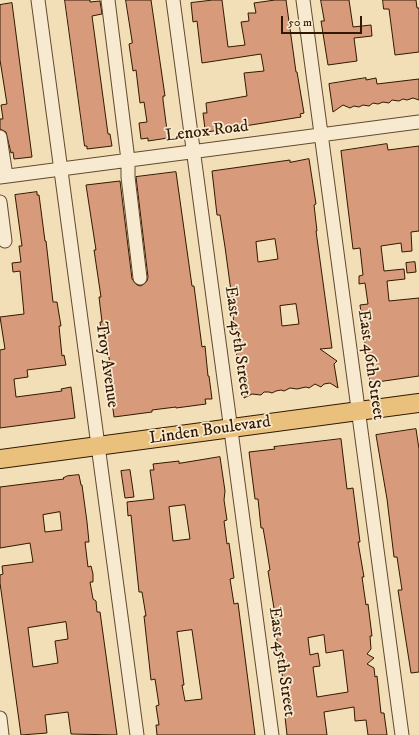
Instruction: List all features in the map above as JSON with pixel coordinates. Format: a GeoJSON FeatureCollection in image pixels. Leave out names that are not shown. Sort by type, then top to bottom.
{"type":"FeatureCollection","features":[{"type":"Feature","properties":{"kind":"highway","name":"Linden Boulevard"},"geometry":{"type":"LineString","coordinates":[[0,459],[419,402]]}},
{"type":"Feature","properties":{"kind":"street","name":"Troy Avenue"},"geometry":{"type":"LineString","coordinates":[[38,0],[137,735]]}},
{"type":"Feature","properties":{"kind":"street"},"geometry":{"type":"LineString","coordinates":[[108,0],[128,160],[128,177],[140,278]]}},
{"type":"Feature","properties":{"kind":"street","name":"East 45th Street"},"geometry":{"type":"LineString","coordinates":[[173,0],[272,735]]}},
{"type":"Feature","properties":{"kind":"street","name":"East 46th Street"},"geometry":{"type":"LineString","coordinates":[[303,0],[402,735]]}},
{"type":"Feature","properties":{"kind":"street","name":"Lenox Road"},"geometry":{"type":"LineString","coordinates":[[3,177],[419,122]]}},
{"type":"Feature","properties":{"kind":"street"},"geometry":{"type":"LineString","coordinates":[[0,138],[3,177]]}},
{"type":"Feature","properties":{"kind":"street"},"geometry":{"type":"LineString","coordinates":[[0,202],[5,241]]}},
{"type":"Feature","properties":{"kind":"street"},"geometry":{"type":"LineString","coordinates":[[0,718],[2,735]]}},
{"type":"Feature","properties":{"kind":"building"},"geometry":{"type":"Polygon","coordinates":[[[65,0],[90,0],[90,2],[100,1],[102,14],[92,16],[108,134],[110,134],[112,146],[87,149],[87,146],[85,146],[65,0]]]}},
{"type":"Feature","properties":{"kind":"building"},"geometry":{"type":"Polygon","coordinates":[[[126,0],[151,0],[165,96],[163,96],[163,100],[168,138],[148,141],[148,138],[141,139],[139,123],[147,122],[144,102],[140,103],[136,70],[133,71],[129,44],[132,43],[126,0]]]}},
{"type":"Feature","properties":{"kind":"building"},"geometry":{"type":"Polygon","coordinates":[[[222,0],[228,47],[245,45],[241,22],[249,21],[248,13],[256,13],[254,3],[286,0],[296,72],[304,113],[300,114],[301,117],[207,132],[206,128],[205,129],[203,113],[207,113],[206,103],[247,96],[244,73],[264,71],[261,54],[202,63],[197,21],[193,22],[191,3],[222,0]]]}},
{"type":"Feature","properties":{"kind":"building"},"geometry":{"type":"Polygon","coordinates":[[[321,0],[349,0],[353,27],[371,25],[372,36],[354,38],[357,61],[328,65],[321,21],[324,21],[321,0]]]}},
{"type":"Feature","properties":{"kind":"building"},"geometry":{"type":"Polygon","coordinates":[[[383,0],[416,0],[417,8],[419,8],[419,52],[395,55],[389,9],[384,9],[383,0]]]}},
{"type":"Feature","properties":{"kind":"building"},"geometry":{"type":"Polygon","coordinates":[[[12,3],[32,157],[14,159],[6,132],[0,129],[0,119],[3,119],[1,105],[7,104],[0,60],[0,5],[12,3]]]}},
{"type":"Feature","properties":{"kind":"building"},"geometry":{"type":"Polygon","coordinates":[[[366,78],[366,80],[376,78],[377,84],[419,79],[419,100],[413,98],[399,101],[392,100],[389,103],[373,103],[369,106],[363,105],[350,108],[343,105],[333,112],[329,84],[366,78]]]}},
{"type":"Feature","properties":{"kind":"building"},"geometry":{"type":"Polygon","coordinates":[[[387,144],[388,150],[419,146],[419,231],[411,232],[412,251],[402,252],[401,243],[381,246],[384,271],[404,269],[405,279],[387,281],[389,301],[419,298],[419,376],[370,383],[360,305],[368,304],[365,283],[359,284],[359,276],[363,275],[360,248],[353,249],[341,151],[387,144]]]}},
{"type":"Feature","properties":{"kind":"building"},"geometry":{"type":"Polygon","coordinates":[[[309,159],[316,204],[314,205],[316,231],[332,348],[320,349],[337,361],[334,364],[338,388],[330,383],[324,384],[321,387],[315,384],[309,388],[290,388],[284,391],[281,390],[272,393],[264,392],[261,395],[252,394],[244,398],[235,345],[238,344],[231,306],[233,306],[225,247],[220,215],[217,215],[212,171],[290,160],[290,162],[309,159]],[[275,239],[256,242],[258,262],[278,259],[275,239]],[[296,304],[280,306],[282,326],[299,324],[296,304]]]}},
{"type":"Feature","properties":{"kind":"building"},"geometry":{"type":"Polygon","coordinates":[[[176,172],[192,286],[194,286],[202,347],[205,346],[212,399],[205,399],[206,404],[152,410],[152,412],[114,417],[109,378],[107,378],[105,370],[111,369],[104,330],[101,330],[100,322],[102,322],[99,297],[101,297],[94,250],[96,250],[86,185],[120,181],[132,279],[137,285],[141,286],[147,281],[148,277],[136,177],[176,172]]]}},
{"type":"Feature","properties":{"kind":"building"},"geometry":{"type":"Polygon","coordinates":[[[37,192],[37,195],[39,195],[46,241],[53,302],[57,302],[61,326],[59,326],[62,356],[64,355],[66,365],[27,370],[28,377],[14,379],[16,397],[62,391],[61,389],[71,387],[75,418],[0,428],[0,350],[5,349],[0,317],[24,314],[20,271],[13,272],[12,263],[21,262],[19,246],[22,246],[15,195],[37,192]]]}},
{"type":"Feature","properties":{"kind":"building"},"geometry":{"type":"Polygon","coordinates":[[[415,262],[416,272],[407,273],[406,263],[415,262]]]}},
{"type":"Feature","properties":{"kind":"building"},"geometry":{"type":"Polygon","coordinates":[[[416,429],[419,449],[419,672],[411,673],[398,590],[402,590],[397,557],[394,557],[387,499],[376,435],[416,429]]]}},
{"type":"Feature","properties":{"kind":"building"},"geometry":{"type":"Polygon","coordinates":[[[341,439],[347,489],[353,488],[360,542],[358,542],[364,577],[362,577],[366,605],[368,604],[372,636],[370,636],[371,649],[367,654],[374,658],[367,664],[374,668],[375,677],[377,676],[381,713],[384,713],[387,735],[368,735],[366,720],[355,721],[354,707],[324,712],[327,735],[287,735],[281,680],[283,680],[275,627],[277,627],[268,571],[270,570],[263,528],[261,528],[258,499],[255,499],[249,452],[275,449],[274,447],[341,439]],[[324,635],[308,638],[310,655],[318,653],[320,666],[313,667],[317,697],[348,692],[343,650],[326,653],[324,635]]]}},
{"type":"Feature","properties":{"kind":"building"},"geometry":{"type":"Polygon","coordinates":[[[220,457],[225,491],[224,500],[227,520],[224,521],[234,578],[230,579],[234,604],[238,603],[255,735],[157,735],[156,725],[159,725],[156,706],[159,705],[155,679],[151,680],[144,616],[146,616],[142,592],[139,592],[131,515],[128,516],[127,502],[154,499],[150,470],[154,470],[153,464],[179,461],[179,463],[220,457]],[[185,505],[169,507],[173,541],[190,539],[185,505]],[[192,630],[177,632],[185,701],[202,699],[192,630]]]}},
{"type":"Feature","properties":{"kind":"building"},"geometry":{"type":"Polygon","coordinates":[[[130,470],[134,497],[125,498],[121,471],[130,470]]]}},
{"type":"Feature","properties":{"kind":"building"},"geometry":{"type":"Polygon","coordinates":[[[79,475],[82,485],[89,542],[85,542],[88,567],[91,566],[93,574],[93,582],[90,582],[93,599],[96,601],[97,612],[100,612],[117,735],[71,734],[68,712],[45,715],[47,733],[21,735],[0,575],[3,574],[2,566],[33,562],[30,543],[0,548],[0,487],[64,479],[63,478],[67,476],[79,475]],[[60,512],[43,515],[45,532],[62,530],[60,512]],[[66,622],[28,628],[33,667],[58,663],[55,641],[68,639],[66,622]]]}}]}
